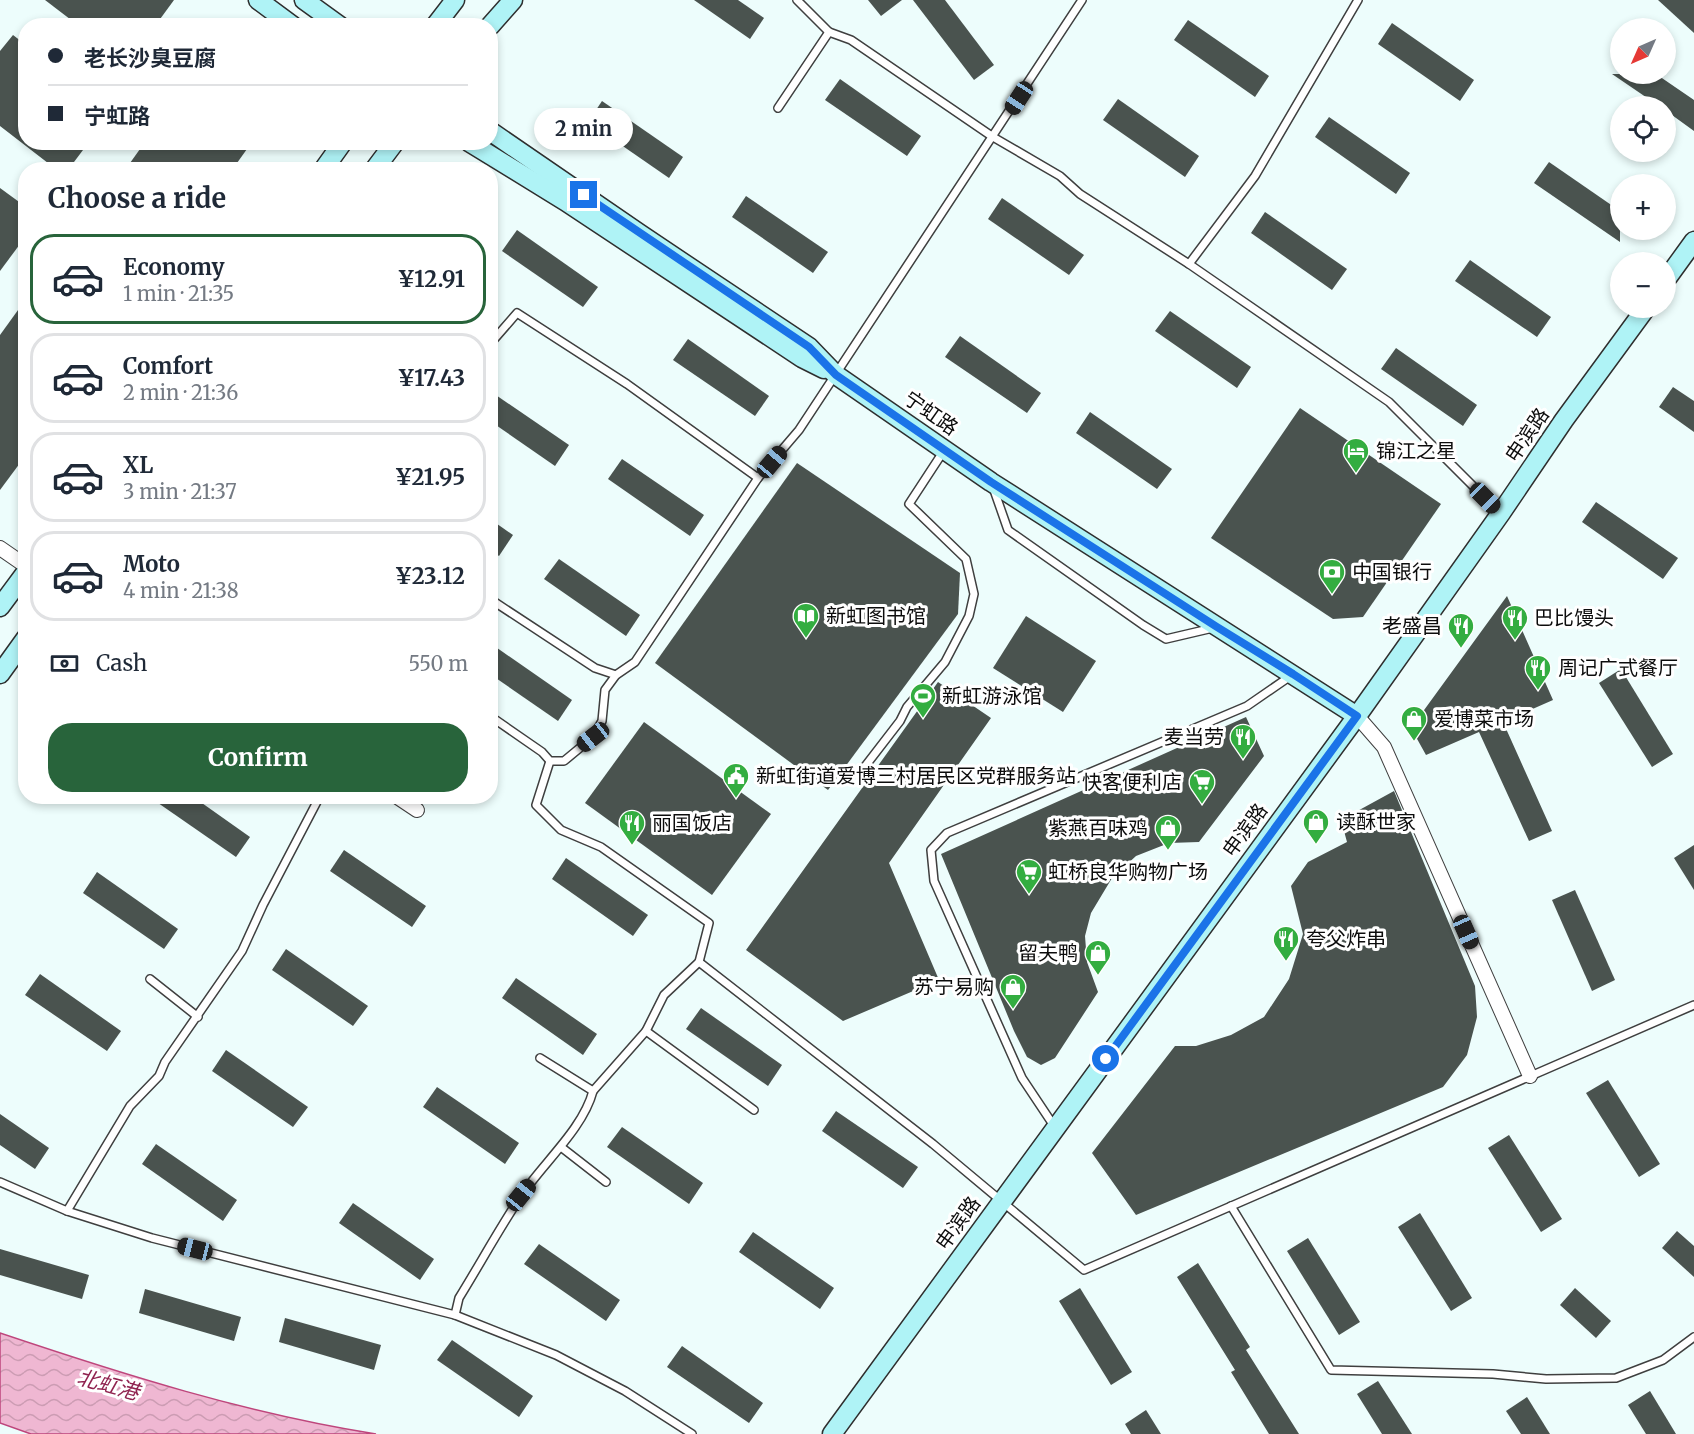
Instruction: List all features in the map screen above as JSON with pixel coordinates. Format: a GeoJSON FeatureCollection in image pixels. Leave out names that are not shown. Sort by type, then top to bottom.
{"type":"FeatureCollection","features":[{"type":"Feature","properties":{"kind":"main road"},"geometry":{"type":"LineString","coordinates":[[258,0],[282,18]]}},
{"type":"Feature","properties":{"kind":"main road"},"geometry":{"type":"LineString","coordinates":[[304,0],[329,18]]}},
{"type":"Feature","properties":{"kind":"main road"},"geometry":{"type":"LineString","coordinates":[[441,18],[455,0]]}},
{"type":"Feature","properties":{"kind":"main road"},"geometry":{"type":"LineString","coordinates":[[497,18],[513,0]]}},
{"type":"Feature","properties":{"kind":"main road","name":"宁虹路"},"geometry":{"type":"LineString","coordinates":[[498,136],[809,347],[836,375],[991,482],[1357,716]]}},
{"type":"Feature","properties":{"kind":"main road"},"geometry":{"type":"LineString","coordinates":[[482,150],[565,201],[802,358],[836,375]]}},
{"type":"Feature","properties":{"kind":"main road"},"geometry":{"type":"LineString","coordinates":[[1676,266],[1694,241]]}},
{"type":"Feature","properties":{"kind":"main road","name":"申滨路"},"geometry":{"type":"LineString","coordinates":[[832,1434],[1357,716],[1564,420],[1639,318]]}},
{"type":"Feature","properties":{"kind":"main road"},"geometry":{"type":"LineString","coordinates":[[0,607],[18,583]]}},
{"type":"Feature","properties":{"kind":"main road"},"geometry":{"type":"LineString","coordinates":[[0,674],[18,649]]}},
{"type":"Feature","properties":{"kind":"street"},"geometry":{"type":"LineString","coordinates":[[0,548],[18,561]]}},
{"type":"Feature","properties":{"kind":"street"},"geometry":{"type":"LineString","coordinates":[[1357,716],[1384,747],[1530,1076]]}},
{"type":"Feature","properties":{"kind":"street"},"geometry":{"type":"LineString","coordinates":[[408,804],[417,810]]}},
{"type":"Feature","properties":{"kind":"lane"},"geometry":{"type":"LineString","coordinates":[[797,0],[829,32],[851,40],[993,137],[1060,176],[1080,194],[1189,264],[1389,402],[1501,513]]}},
{"type":"Feature","properties":{"kind":"lane"},"geometry":{"type":"LineString","coordinates":[[498,722],[542,752],[550,761],[564,761],[593,737],[602,721],[604,690],[616,675],[635,662],[758,478],[799,430],[1082,0]]}},
{"type":"Feature","properties":{"kind":"lane"},"geometry":{"type":"LineString","coordinates":[[1189,264],[1255,176],[1358,0]]}},
{"type":"Feature","properties":{"kind":"lane"},"geometry":{"type":"LineString","coordinates":[[778,108],[829,32]]}},
{"type":"Feature","properties":{"kind":"lane"},"geometry":{"type":"LineString","coordinates":[[498,336],[517,314],[627,384],[758,478]]}},
{"type":"Feature","properties":{"kind":"lane"},"geometry":{"type":"LineString","coordinates":[[863,769],[908,707],[945,662],[969,616],[974,594],[966,559],[909,504],[945,450]]}},
{"type":"Feature","properties":{"kind":"lane"},"geometry":{"type":"LineString","coordinates":[[991,482],[1008,530],[1143,625],[1166,639],[1217,627]]}},
{"type":"Feature","properties":{"kind":"lane"},"geometry":{"type":"LineString","coordinates":[[498,604],[595,668],[616,675]]}},
{"type":"Feature","properties":{"kind":"lane"},"geometry":{"type":"LineString","coordinates":[[1055,1128],[1022,1078],[943,903],[934,881],[931,849],[947,833],[1247,706],[1293,674]]}},
{"type":"Feature","properties":{"kind":"lane"},"geometry":{"type":"LineString","coordinates":[[455,1315],[459,1298],[521,1195],[561,1147],[590,1103],[593,1091],[645,1031],[664,995],[699,962],[709,923],[602,847],[561,830],[536,805],[550,761]]}},
{"type":"Feature","properties":{"kind":"lane"},"geometry":{"type":"LineString","coordinates":[[67,1212],[130,1106],[159,1076],[165,1062],[242,951],[263,905],[316,804]]}},
{"type":"Feature","properties":{"kind":"lane"},"geometry":{"type":"LineString","coordinates":[[699,962],[933,1144],[1084,1270],[1694,1005]]}},
{"type":"Feature","properties":{"kind":"lane"},"geometry":{"type":"LineString","coordinates":[[150,979],[198,1017]]}},
{"type":"Feature","properties":{"kind":"lane"},"geometry":{"type":"LineString","coordinates":[[645,1031],[754,1110]]}},
{"type":"Feature","properties":{"kind":"lane"},"geometry":{"type":"LineString","coordinates":[[540,1058],[593,1091]]}},
{"type":"Feature","properties":{"kind":"lane"},"geometry":{"type":"LineString","coordinates":[[561,1147],[606,1182]]}},
{"type":"Feature","properties":{"kind":"lane"},"geometry":{"type":"LineString","coordinates":[[0,1182],[67,1212],[152,1238],[455,1315],[555,1355],[625,1391],[692,1434]]}},
{"type":"Feature","properties":{"kind":"lane"},"geometry":{"type":"LineString","coordinates":[[1231,1206],[1331,1370],[1493,1374],[1546,1379],[1616,1378],[1663,1359],[1694,1337]]}},
{"type":"Feature","properties":{"kind":"water","name":"北虹港"},"geometry":{"type":"Polygon","coordinates":[[[0,1333],[139,1378],[233,1404],[280,1416],[376,1434],[31,1434],[0,1423],[0,1333]]]}},
{"type":"Feature","properties":{"kind":"building"},"geometry":{"type":"Polygon","coordinates":[[[45,0],[174,0],[161,18],[69,18],[45,0]]]}},
{"type":"Feature","properties":{"kind":"building"},"geometry":{"type":"Polygon","coordinates":[[[694,0],[738,0],[764,18],[750,39],[694,0]]]}},
{"type":"Feature","properties":{"kind":"building"},"geometry":{"type":"Polygon","coordinates":[[[868,0],[902,0],[881,16],[868,0]]]}},
{"type":"Feature","properties":{"kind":"building"},"geometry":{"type":"Polygon","coordinates":[[[913,0],[945,0],[994,65],[974,80],[913,0]]]}},
{"type":"Feature","properties":{"kind":"building"},"geometry":{"type":"Polygon","coordinates":[[[1658,0],[1694,0],[1694,33],[1658,0]]]}},
{"type":"Feature","properties":{"kind":"building"},"geometry":{"type":"Polygon","coordinates":[[[1188,20],[1269,76],[1255,97],[1174,40],[1188,20]]]}},
{"type":"Feature","properties":{"kind":"building"},"geometry":{"type":"Polygon","coordinates":[[[1392,23],[1474,80],[1460,101],[1378,44],[1392,23]]]}},
{"type":"Feature","properties":{"kind":"building"},"geometry":{"type":"Polygon","coordinates":[[[13,35],[18,39],[18,140],[0,126],[0,51],[13,35]]]}},
{"type":"Feature","properties":{"kind":"building"},"geometry":{"type":"Polygon","coordinates":[[[840,79],[921,136],[907,156],[825,100],[840,79]]]}},
{"type":"Feature","properties":{"kind":"building"},"geometry":{"type":"Polygon","coordinates":[[[1627,84],[1671,84],[1694,100],[1694,131],[1676,118],[1676,96],[1644,96],[1627,84]]]}},
{"type":"Feature","properties":{"kind":"building"},"geometry":{"type":"Polygon","coordinates":[[[1118,99],[1199,156],[1185,177],[1103,120],[1118,99]]]}},
{"type":"Feature","properties":{"kind":"building"},"geometry":{"type":"Polygon","coordinates":[[[602,101],[683,157],[669,178],[588,122],[602,101]]]}},
{"type":"Feature","properties":{"kind":"building"},"geometry":{"type":"Polygon","coordinates":[[[1329,117],[1410,173],[1396,194],[1315,137],[1329,117]]]}},
{"type":"Feature","properties":{"kind":"building"},"geometry":{"type":"Polygon","coordinates":[[[31,150],[83,150],[74,162],[47,162],[31,150]]]}},
{"type":"Feature","properties":{"kind":"building"},"geometry":{"type":"Polygon","coordinates":[[[139,150],[246,150],[238,162],[131,162],[139,150]]]}},
{"type":"Feature","properties":{"kind":"building"},"geometry":{"type":"Polygon","coordinates":[[[1549,162],[1610,204],[1610,235],[1534,183],[1549,162]]]}},
{"type":"Feature","properties":{"kind":"building"},"geometry":{"type":"Polygon","coordinates":[[[0,188],[18,201],[18,247],[0,271],[0,188]]]}},
{"type":"Feature","properties":{"kind":"building"},"geometry":{"type":"Polygon","coordinates":[[[746,196],[828,252],[813,273],[732,217],[746,196]]]}},
{"type":"Feature","properties":{"kind":"building"},"geometry":{"type":"Polygon","coordinates":[[[1002,198],[1084,255],[1069,275],[988,219],[1002,198]]]}},
{"type":"Feature","properties":{"kind":"building"},"geometry":{"type":"Polygon","coordinates":[[[1265,212],[1347,269],[1332,290],[1251,233],[1265,212]]]}},
{"type":"Feature","properties":{"kind":"building"},"geometry":{"type":"Polygon","coordinates":[[[517,230],[598,287],[583,307],[502,251],[517,230]]]}},
{"type":"Feature","properties":{"kind":"building"},"geometry":{"type":"Polygon","coordinates":[[[1470,260],[1551,317],[1537,337],[1455,281],[1470,260]]]}},
{"type":"Feature","properties":{"kind":"building"},"geometry":{"type":"Polygon","coordinates":[[[18,310],[18,466],[0,490],[0,335],[18,310]]]}},
{"type":"Feature","properties":{"kind":"building"},"geometry":{"type":"Polygon","coordinates":[[[1170,311],[1251,367],[1237,388],[1155,331],[1170,311]]]}},
{"type":"Feature","properties":{"kind":"building"},"geometry":{"type":"Polygon","coordinates":[[[960,336],[1041,393],[1027,413],[945,357],[960,336]]]}},
{"type":"Feature","properties":{"kind":"building"},"geometry":{"type":"Polygon","coordinates":[[[688,339],[769,396],[755,416],[673,360],[688,339]]]}},
{"type":"Feature","properties":{"kind":"building"},"geometry":{"type":"Polygon","coordinates":[[[1396,348],[1477,405],[1463,426],[1381,369],[1396,348]]]}},
{"type":"Feature","properties":{"kind":"building"},"geometry":{"type":"Polygon","coordinates":[[[1673,387],[1694,401],[1694,432],[1659,407],[1673,387]]]}},
{"type":"Feature","properties":{"kind":"building"},"geometry":{"type":"Polygon","coordinates":[[[498,396],[569,445],[555,466],[498,427],[498,396]]]}},
{"type":"Feature","properties":{"kind":"building"},"geometry":{"type":"Polygon","coordinates":[[[1300,408],[1441,504],[1363,617],[1333,619],[1211,538],[1300,408]]]}},
{"type":"Feature","properties":{"kind":"building"},"geometry":{"type":"Polygon","coordinates":[[[1090,412],[1172,469],[1157,489],[1076,433],[1090,412]]]}},
{"type":"Feature","properties":{"kind":"building"},"geometry":{"type":"Polygon","coordinates":[[[622,459],[704,515],[690,536],[608,479],[622,459]]]}},
{"type":"Feature","properties":{"kind":"building","name":"新虹图书馆"},"geometry":{"type":"Polygon","coordinates":[[[797,463],[960,573],[958,614],[828,790],[655,663],[797,463]]]}},
{"type":"Feature","properties":{"kind":"building"},"geometry":{"type":"Polygon","coordinates":[[[1596,502],[1678,558],[1663,579],[1582,522],[1596,502]]]}},
{"type":"Feature","properties":{"kind":"building"},"geometry":{"type":"Polygon","coordinates":[[[498,525],[513,535],[498,555],[498,525]]]}},
{"type":"Feature","properties":{"kind":"building"},"geometry":{"type":"Polygon","coordinates":[[[559,559],[640,615],[626,636],[544,579],[559,559]]]}},
{"type":"Feature","properties":{"kind":"building"},"geometry":{"type":"Polygon","coordinates":[[[1507,596],[1553,700],[1503,722],[1552,831],[1529,841],[1479,732],[1426,755],[1411,728],[1507,596]]]}},
{"type":"Feature","properties":{"kind":"building"},"geometry":{"type":"Polygon","coordinates":[[[1026,616],[1096,661],[1063,712],[993,668],[1026,616]]]}},
{"type":"Feature","properties":{"kind":"building"},"geometry":{"type":"Polygon","coordinates":[[[498,649],[572,700],[558,721],[498,680],[498,649]]]}},
{"type":"Feature","properties":{"kind":"building"},"geometry":{"type":"Polygon","coordinates":[[[1621,669],[1673,754],[1652,767],[1599,683],[1621,669]]]}},
{"type":"Feature","properties":{"kind":"building"},"geometry":{"type":"Polygon","coordinates":[[[938,682],[991,718],[889,863],[939,980],[843,1021],[746,950],[938,682]]]}},
{"type":"Feature","properties":{"kind":"building","name":"虹桥良华购物广场"},"geometry":{"type":"Polygon","coordinates":[[[1246,717],[1264,756],[1199,842],[1169,843],[1136,856],[1112,878],[1091,913],[1085,936],[1087,962],[1098,992],[1055,1058],[1041,1065],[1027,1057],[1014,1031],[941,854],[1246,717]]]}},
{"type":"Feature","properties":{"kind":"building"},"geometry":{"type":"Polygon","coordinates":[[[644,722],[771,814],[712,895],[585,803],[644,722]]]}},
{"type":"Feature","properties":{"kind":"building"},"geometry":{"type":"Polygon","coordinates":[[[1394,791],[1475,986],[1477,1017],[1467,1055],[1443,1087],[1136,1215],[1092,1153],[1175,1046],[1196,1046],[1231,1035],[1264,1017],[1289,979],[1303,934],[1291,886],[1308,862],[1347,842],[1341,820],[1394,791]]]}},
{"type":"Feature","properties":{"kind":"building"},"geometry":{"type":"Polygon","coordinates":[[[160,804],[203,804],[250,837],[236,857],[160,804]]]}},
{"type":"Feature","properties":{"kind":"building"},"geometry":{"type":"Polygon","coordinates":[[[1694,845],[1694,890],[1674,858],[1694,845]]]}},
{"type":"Feature","properties":{"kind":"building"},"geometry":{"type":"Polygon","coordinates":[[[344,850],[426,906],[412,927],[330,871],[344,850]]]}},
{"type":"Feature","properties":{"kind":"building"},"geometry":{"type":"Polygon","coordinates":[[[566,858],[648,915],[633,936],[552,879],[566,858]]]}},
{"type":"Feature","properties":{"kind":"building"},"geometry":{"type":"Polygon","coordinates":[[[97,872],[178,929],[164,949],[83,893],[97,872]]]}},
{"type":"Feature","properties":{"kind":"building"},"geometry":{"type":"Polygon","coordinates":[[[1575,890],[1615,980],[1592,991],[1552,900],[1575,890]]]}},
{"type":"Feature","properties":{"kind":"building"},"geometry":{"type":"Polygon","coordinates":[[[286,949],[368,1006],[353,1026],[272,970],[286,949]]]}},
{"type":"Feature","properties":{"kind":"building"},"geometry":{"type":"Polygon","coordinates":[[[40,974],[121,1031],[107,1051],[25,995],[40,974]]]}},
{"type":"Feature","properties":{"kind":"building"},"geometry":{"type":"Polygon","coordinates":[[[516,978],[597,1034],[583,1055],[502,998],[516,978]]]}},
{"type":"Feature","properties":{"kind":"building"},"geometry":{"type":"Polygon","coordinates":[[[701,1008],[782,1065],[768,1086],[686,1029],[701,1008]]]}},
{"type":"Feature","properties":{"kind":"building"},"geometry":{"type":"Polygon","coordinates":[[[226,1050],[308,1107],[293,1127],[212,1071],[226,1050]]]}},
{"type":"Feature","properties":{"kind":"building"},"geometry":{"type":"Polygon","coordinates":[[[1608,1080],[1660,1164],[1639,1177],[1586,1093],[1608,1080]]]}},
{"type":"Feature","properties":{"kind":"building"},"geometry":{"type":"Polygon","coordinates":[[[437,1087],[519,1143],[505,1164],[423,1107],[437,1087]]]}},
{"type":"Feature","properties":{"kind":"building"},"geometry":{"type":"Polygon","coordinates":[[[836,1111],[918,1167],[903,1188],[822,1131],[836,1111]]]}},
{"type":"Feature","properties":{"kind":"building"},"geometry":{"type":"Polygon","coordinates":[[[0,1114],[49,1148],[35,1169],[0,1145],[0,1114]]]}},
{"type":"Feature","properties":{"kind":"building"},"geometry":{"type":"Polygon","coordinates":[[[622,1127],[703,1183],[689,1204],[607,1147],[622,1127]]]}},
{"type":"Feature","properties":{"kind":"building"},"geometry":{"type":"Polygon","coordinates":[[[1509,1135],[1562,1219],[1541,1232],[1488,1148],[1509,1135]]]}},
{"type":"Feature","properties":{"kind":"building"},"geometry":{"type":"Polygon","coordinates":[[[156,1144],[237,1200],[223,1221],[142,1164],[156,1144]]]}},
{"type":"Feature","properties":{"kind":"building"},"geometry":{"type":"Polygon","coordinates":[[[353,1203],[434,1259],[420,1280],[339,1223],[353,1203]]]}},
{"type":"Feature","properties":{"kind":"building"},"geometry":{"type":"Polygon","coordinates":[[[1420,1213],[1472,1298],[1451,1311],[1398,1227],[1420,1213]]]}},
{"type":"Feature","properties":{"kind":"building"},"geometry":{"type":"Polygon","coordinates":[[[1677,1231],[1694,1246],[1694,1277],[1662,1248],[1677,1231]]]}},
{"type":"Feature","properties":{"kind":"building"},"geometry":{"type":"Polygon","coordinates":[[[753,1232],[834,1288],[820,1309],[739,1252],[753,1232]]]}},
{"type":"Feature","properties":{"kind":"building"},"geometry":{"type":"Polygon","coordinates":[[[1308,1238],[1360,1322],[1339,1335],[1287,1251],[1308,1238]]]}},
{"type":"Feature","properties":{"kind":"building"},"geometry":{"type":"Polygon","coordinates":[[[539,1244],[620,1300],[606,1321],[524,1264],[539,1244]]]}},
{"type":"Feature","properties":{"kind":"building"},"geometry":{"type":"Polygon","coordinates":[[[0,1249],[89,1275],[82,1299],[0,1275],[0,1249]]]}},
{"type":"Feature","properties":{"kind":"building"},"geometry":{"type":"Polygon","coordinates":[[[1198,1263],[1250,1347],[1246,1350],[1299,1434],[1269,1434],[1231,1372],[1235,1370],[1177,1277],[1198,1263]]]}},
{"type":"Feature","properties":{"kind":"building"},"geometry":{"type":"Polygon","coordinates":[[[1080,1288],[1132,1372],[1111,1385],[1059,1301],[1080,1288]]]}},
{"type":"Feature","properties":{"kind":"building"},"geometry":{"type":"Polygon","coordinates":[[[1575,1288],[1611,1321],[1596,1338],[1560,1305],[1575,1288]]]}},
{"type":"Feature","properties":{"kind":"building"},"geometry":{"type":"Polygon","coordinates":[[[145,1289],[241,1317],[234,1341],[139,1313],[145,1289]]]}},
{"type":"Feature","properties":{"kind":"building"},"geometry":{"type":"Polygon","coordinates":[[[285,1318],[381,1345],[374,1370],[279,1342],[285,1318]]]}},
{"type":"Feature","properties":{"kind":"building"},"geometry":{"type":"Polygon","coordinates":[[[452,1340],[533,1396],[519,1417],[437,1360],[452,1340]]]}},
{"type":"Feature","properties":{"kind":"building"},"geometry":{"type":"Polygon","coordinates":[[[682,1346],[763,1403],[749,1423],[667,1367],[682,1346]]]}},
{"type":"Feature","properties":{"kind":"building"},"geometry":{"type":"Polygon","coordinates":[[[1378,1381],[1412,1434],[1382,1434],[1357,1394],[1378,1381]]]}},
{"type":"Feature","properties":{"kind":"building"},"geometry":{"type":"Polygon","coordinates":[[[1650,1391],[1676,1434],[1646,1434],[1628,1405],[1650,1391]]]}},
{"type":"Feature","properties":{"kind":"building"},"geometry":{"type":"Polygon","coordinates":[[[1527,1397],[1550,1434],[1521,1434],[1506,1411],[1527,1397]]]}},
{"type":"Feature","properties":{"kind":"building"},"geometry":{"type":"Polygon","coordinates":[[[1146,1410],[1161,1434],[1131,1434],[1125,1424],[1146,1410]]]}},
{"type":"Feature","properties":{"kind":"place","name":"锦江之星"},"geometry":{"type":"Point","coordinates":[1356,474]}},
{"type":"Feature","properties":{"kind":"place","name":"中国银行"},"geometry":{"type":"Point","coordinates":[1332,595]}},
{"type":"Feature","properties":{"kind":"place","name":"新虹图书馆"},"geometry":{"type":"Point","coordinates":[806,639]}},
{"type":"Feature","properties":{"kind":"place","name":"巴比馒头"},"geometry":{"type":"Point","coordinates":[1515,641]}},
{"type":"Feature","properties":{"kind":"place","name":"老盛昌"},"geometry":{"type":"Point","coordinates":[1461,649]}},
{"type":"Feature","properties":{"kind":"place","name":"周记广式餐厅"},"geometry":{"type":"Point","coordinates":[1538,691]}},
{"type":"Feature","properties":{"kind":"place","name":"新虹游泳馆"},"geometry":{"type":"Point","coordinates":[923,719]}},
{"type":"Feature","properties":{"kind":"place","name":"爱博菜市场"},"geometry":{"type":"Point","coordinates":[1414,742]}},
{"type":"Feature","properties":{"kind":"place","name":"麦当劳"},"geometry":{"type":"Point","coordinates":[1243,760]}},
{"type":"Feature","properties":{"kind":"place","name":"新虹街道爱博三村居民区党群服务站"},"geometry":{"type":"Point","coordinates":[736,799]}},
{"type":"Feature","properties":{"kind":"place","name":"快客便利店"},"geometry":{"type":"Point","coordinates":[1202,805]}},
{"type":"Feature","properties":{"kind":"place","name":"读酥世家"},"geometry":{"type":"Point","coordinates":[1316,845]}},
{"type":"Feature","properties":{"kind":"place","name":"丽国饭店"},"geometry":{"type":"Point","coordinates":[632,846]}},
{"type":"Feature","properties":{"kind":"place","name":"紫燕百味鸡"},"geometry":{"type":"Point","coordinates":[1168,851]}},
{"type":"Feature","properties":{"kind":"place","name":"虹桥良华购物广场"},"geometry":{"type":"Point","coordinates":[1029,895]}},
{"type":"Feature","properties":{"kind":"place","name":"夸父炸串"},"geometry":{"type":"Point","coordinates":[1286,962]}},
{"type":"Feature","properties":{"kind":"place","name":"留夫鸭"},"geometry":{"type":"Point","coordinates":[1098,976]}},
{"type":"Feature","properties":{"kind":"place","name":"苏宁易购"},"geometry":{"type":"Point","coordinates":[1013,1010]}},
{"type":"Feature","properties":{"kind":"route"},"geometry":{"type":"LineString","coordinates":[[584,195],[809,347],[836,375],[991,482],[1357,716],[1106,1059]]}}]}
